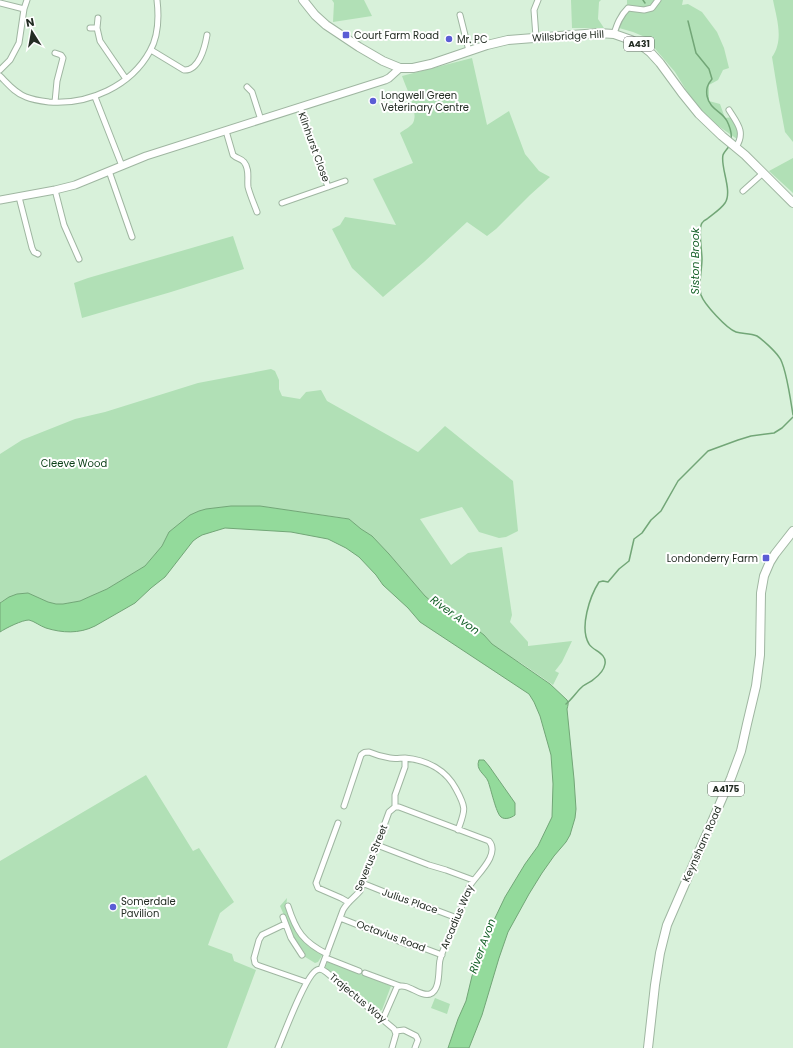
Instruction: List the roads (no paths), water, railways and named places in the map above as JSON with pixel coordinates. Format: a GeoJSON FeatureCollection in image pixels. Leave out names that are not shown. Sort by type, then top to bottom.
{"type":"FeatureCollection","features":[{"type":"Feature","properties":{"kind":"main road","name":"A431"},"geometry":{"type":"LineString","coordinates":[[303,0],[315,15],[326,25],[383,61],[400,68]]}},
{"type":"Feature","properties":{"kind":"main road","name":"Willsbridge Hill"},"geometry":{"type":"LineString","coordinates":[[400,68],[420,67],[501,41],[598,33],[614,34],[631,40],[650,52],[699,114],[722,136],[734,145]]}},
{"type":"Feature","properties":{"kind":"main road","name":"A431"},"geometry":{"type":"LineString","coordinates":[[734,145],[793,203]]}},
{"type":"Feature","properties":{"kind":"main road","name":"Keynsham Road"},"geometry":{"type":"LineString","coordinates":[[648,1048],[655,985],[660,953],[667,925],[731,778],[741,751],[756,686],[760,655],[761,593],[764,576],[775,554],[793,531]]}},
{"type":"Feature","properties":{"kind":"street"},"geometry":{"type":"LineString","coordinates":[[0,70],[10,60],[19,43],[24,9],[27,0]]}},
{"type":"Feature","properties":{"kind":"street"},"geometry":{"type":"LineString","coordinates":[[0,76],[13,89],[24,97],[36,101],[74,101],[95,97],[126,79],[138,68],[151,50],[158,28],[159,14],[157,0]]}},
{"type":"Feature","properties":{"kind":"street"},"geometry":{"type":"LineString","coordinates":[[536,37],[534,10],[538,0]]}},
{"type":"Feature","properties":{"kind":"street"},"geometry":{"type":"LineString","coordinates":[[614,34],[618,22],[628,8],[644,10],[652,8],[658,0]]}},
{"type":"Feature","properties":{"kind":"street"},"geometry":{"type":"LineString","coordinates":[[0,3],[24,9]]}},
{"type":"Feature","properties":{"kind":"street"},"geometry":{"type":"LineString","coordinates":[[460,15],[469,51]]}},
{"type":"Feature","properties":{"kind":"street"},"geometry":{"type":"LineString","coordinates":[[98,18],[97,28],[100,41],[126,79]]}},
{"type":"Feature","properties":{"kind":"street"},"geometry":{"type":"LineString","coordinates":[[90,28],[97,28]]}},
{"type":"Feature","properties":{"kind":"street"},"geometry":{"type":"LineString","coordinates":[[151,50],[184,70],[188,70],[198,61],[209,43],[207,35]]}},
{"type":"Feature","properties":{"kind":"street"},"geometry":{"type":"LineString","coordinates":[[55,54],[61,55],[62,58],[57,81],[55,102]]}},
{"type":"Feature","properties":{"kind":"street"},"geometry":{"type":"LineString","coordinates":[[0,200],[75,185],[146,156],[385,80],[400,68]]}},
{"type":"Feature","properties":{"kind":"street"},"geometry":{"type":"LineString","coordinates":[[247,87],[254,90],[261,120]]}},
{"type":"Feature","properties":{"kind":"street"},"geometry":{"type":"LineString","coordinates":[[95,97],[122,166]]}},
{"type":"Feature","properties":{"kind":"street","name":"Kilnhurst Close"},"geometry":{"type":"LineString","coordinates":[[300,107],[328,186]]}},
{"type":"Feature","properties":{"kind":"street"},"geometry":{"type":"LineString","coordinates":[[729,110],[740,128],[740,141],[734,145]]}},
{"type":"Feature","properties":{"kind":"street"},"geometry":{"type":"LineString","coordinates":[[226,131],[233,155],[245,162],[249,175],[249,188],[257,212]]}},
{"type":"Feature","properties":{"kind":"street"},"geometry":{"type":"LineString","coordinates":[[109,171],[132,237]]}},
{"type":"Feature","properties":{"kind":"street"},"geometry":{"type":"LineString","coordinates":[[742,191],[763,173]]}},
{"type":"Feature","properties":{"kind":"street","name":"Kilnhurst Close"},"geometry":{"type":"LineString","coordinates":[[282,203],[345,181]]}},
{"type":"Feature","properties":{"kind":"street"},"geometry":{"type":"LineString","coordinates":[[55,190],[64,224],[79,259]]}},
{"type":"Feature","properties":{"kind":"street"},"geometry":{"type":"LineString","coordinates":[[19,197],[32,248],[34,252],[38,254]]}},
{"type":"Feature","properties":{"kind":"street"},"geometry":{"type":"LineString","coordinates":[[344,806],[361,755],[363,753],[366,752],[388,758],[417,760],[429,764],[450,779],[462,802],[464,810],[458,830]]}},
{"type":"Feature","properties":{"kind":"street","name":"Severus Street"},"geometry":{"type":"LineString","coordinates":[[321,969],[343,910],[348,902],[357,895],[389,812],[395,807],[394,799],[405,767],[405,758]]}},
{"type":"Feature","properties":{"kind":"street","name":"Arcadius Way"},"geometry":{"type":"LineString","coordinates":[[326,956],[362,972],[400,986],[428,994],[432,993],[434,990],[439,975],[439,964],[442,955],[469,887],[487,864],[493,847],[489,841],[395,807]]}},
{"type":"Feature","properties":{"kind":"street"},"geometry":{"type":"LineString","coordinates":[[338,822],[316,883],[318,888],[348,902]]}},
{"type":"Feature","properties":{"kind":"street"},"geometry":{"type":"LineString","coordinates":[[377,845],[473,880]]}},
{"type":"Feature","properties":{"kind":"street","name":"Julius Place"},"geometry":{"type":"LineString","coordinates":[[362,883],[417,905],[425,906],[457,918]]}},
{"type":"Feature","properties":{"kind":"street"},"geometry":{"type":"LineString","coordinates":[[288,906],[294,924],[304,938],[326,956]]}},
{"type":"Feature","properties":{"kind":"street"},"geometry":{"type":"LineString","coordinates":[[283,917],[291,938],[302,955]]}},
{"type":"Feature","properties":{"kind":"street","name":"Octavius Road"},"geometry":{"type":"LineString","coordinates":[[340,918],[406,944],[418,946],[442,955]]}},
{"type":"Feature","properties":{"kind":"street"},"geometry":{"type":"LineString","coordinates":[[285,924],[262,936],[259,940],[254,961],[257,965],[306,982]]}},
{"type":"Feature","properties":{"kind":"street","name":"Trajectus Way"},"geometry":{"type":"LineString","coordinates":[[278,1048],[306,982],[313,972],[321,969],[392,1026],[396,1031],[396,1038],[392,1048]]}},
{"type":"Feature","properties":{"kind":"street"},"geometry":{"type":"LineString","coordinates":[[382,1019],[396,989],[400,986]]}},
{"type":"Feature","properties":{"kind":"street"},"geometry":{"type":"LineString","coordinates":[[396,1031],[404,1030],[416,1036],[418,1040],[415,1048]]}},
{"type":"Feature","properties":{"kind":"waterway","name":"Siston Brook"},"geometry":{"type":"LineString","coordinates":[[688,21],[696,53],[709,69],[712,79],[708,85],[707,96],[713,107],[727,121],[731,139]]}},
{"type":"Feature","properties":{"kind":"waterway","name":"Siston Brook"},"geometry":{"type":"LineString","coordinates":[[730,145],[723,155],[723,166],[728,192],[727,198],[725,203],[703,221],[701,226],[701,295],[711,310],[732,330],[757,336],[777,354],[782,361],[784,368],[793,415]]}},
{"type":"Feature","properties":{"kind":"waterway","name":"Siston Brook"},"geometry":{"type":"LineString","coordinates":[[566,704],[583,686],[599,675],[605,664],[604,657],[589,644],[586,637],[585,621],[592,595],[599,582],[608,582],[619,569],[629,561],[634,539],[642,533],[651,520],[661,511],[678,481],[708,451],[751,436],[774,433],[782,428],[793,417]]}},
{"type":"Feature","properties":{"kind":"place","name":"Court Farm Road"},"geometry":{"type":"Point","coordinates":[346,35]}},
{"type":"Feature","properties":{"kind":"place","name":"Mr. PC"},"geometry":{"type":"Point","coordinates":[449,39]}},
{"type":"Feature","properties":{"kind":"place","name":"Longwell Green Veterinary Centre"},"geometry":{"type":"Point","coordinates":[373,101]}},
{"type":"Feature","properties":{"kind":"place","name":"Londonderry Farm"},"geometry":{"type":"Point","coordinates":[766,558]}},
{"type":"Feature","properties":{"kind":"place","name":"Somerdale Pavilion"},"geometry":{"type":"Point","coordinates":[113,907]}},
{"type":"Feature","properties":{"kind":"park label","name":"Cleeve Wood"},"geometry":{"type":"Point","coordinates":[74,463]}},
{"type":"Feature","properties":{"kind":"water label","name":"River Avon"},"geometry":{"type":"Point","coordinates":[455,615]}},
{"type":"Feature","properties":{"kind":"water label","name":"River Avon"},"geometry":{"type":"Point","coordinates":[482,946]}}]}
